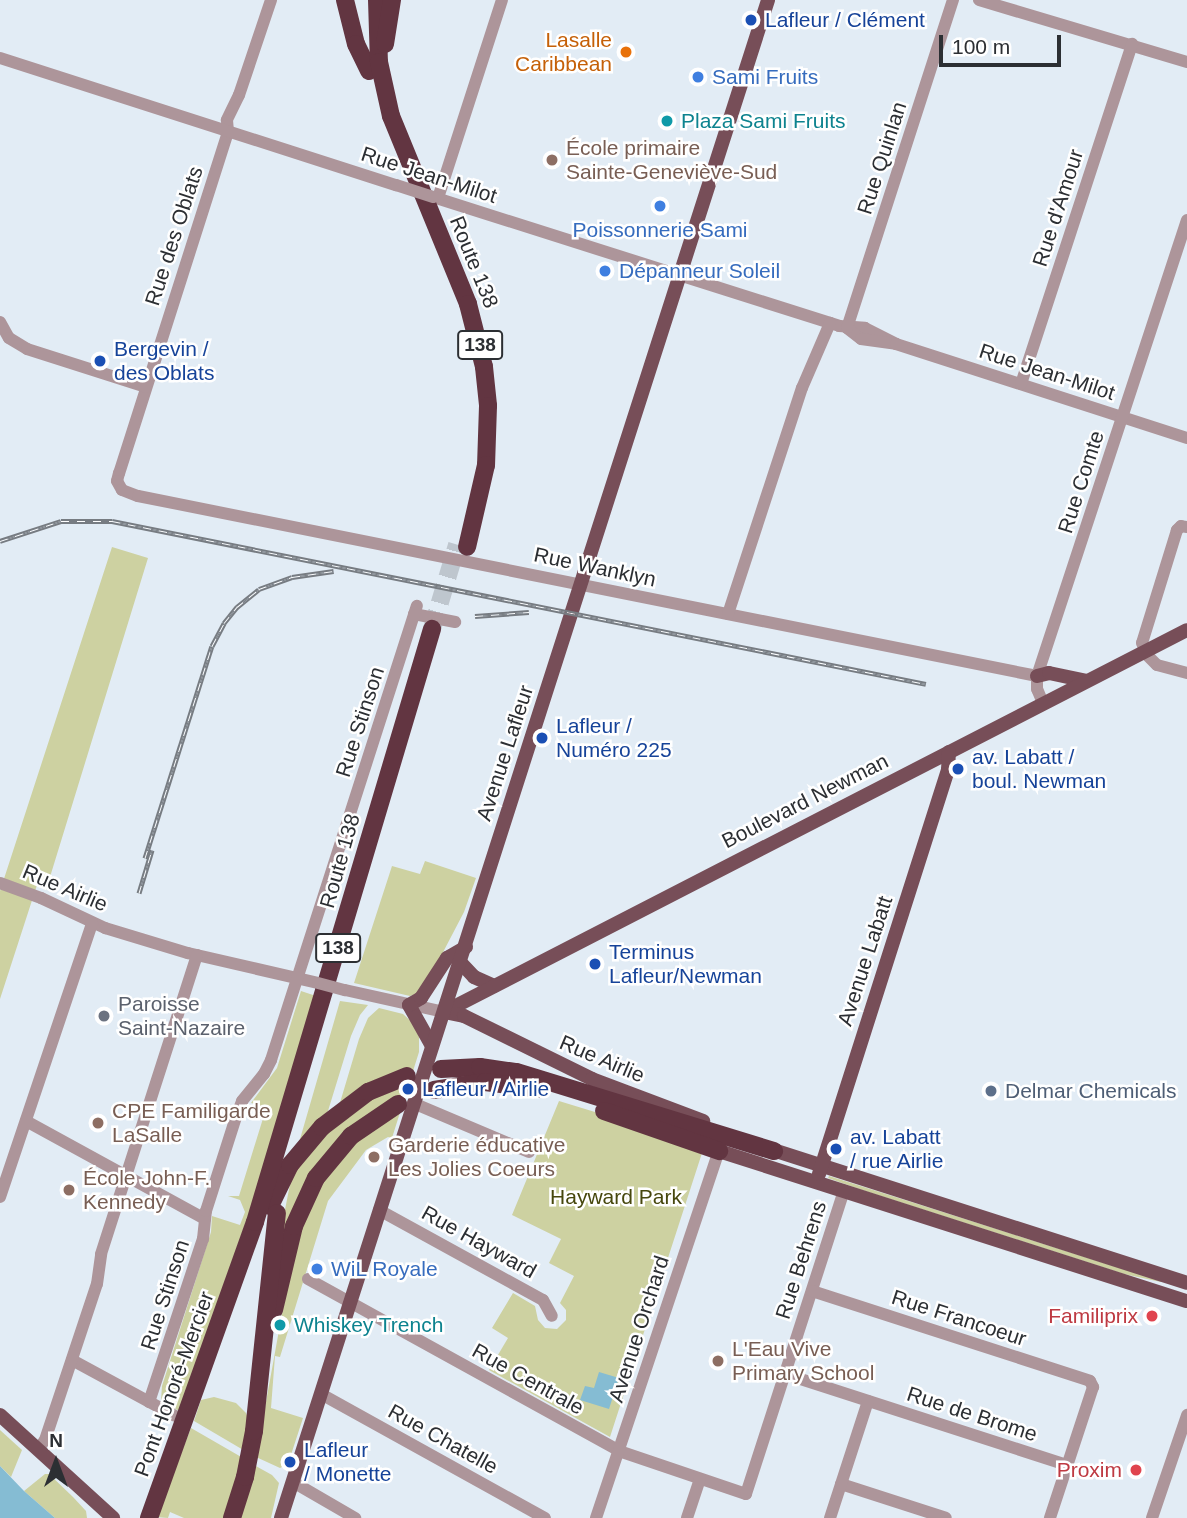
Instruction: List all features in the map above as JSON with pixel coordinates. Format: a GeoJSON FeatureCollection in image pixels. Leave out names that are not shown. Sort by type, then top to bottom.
{"type":"FeatureCollection","features":[{"type":"Feature","properties":{"kind":"highway"},"geometry":{"type":"LineString","coordinates":[[345,0],[355,44],[375,70]]}},
{"type":"Feature","properties":{"kind":"highway","name":"Route 138"},"geometry":{"type":"LineString","coordinates":[[365,0],[375,70],[396,132],[468,304],[484,367],[488,406],[486,465],[462,546]]}},
{"type":"Feature","properties":{"kind":"highway","name":"Route 138"},"geometry":{"type":"LineString","coordinates":[[375,70],[377,0]]}},
{"type":"Feature","properties":{"kind":"highway"},"geometry":{"type":"LineString","coordinates":[[375,70],[392,0]]}},
{"type":"Feature","properties":{"kind":"highway","name":"Route 138"},"geometry":{"type":"LineString","coordinates":[[290,1149],[443,627]]}},
{"type":"Feature","properties":{"kind":"highway","name":"Route 138"},"geometry":{"type":"LineString","coordinates":[[240,1265],[443,627]]}},
{"type":"Feature","properties":{"kind":"highway"},"geometry":{"type":"LineString","coordinates":[[441,1069],[480,1067],[517,1072],[774,1151]]}},
{"type":"Feature","properties":{"kind":"highway"},"geometry":{"type":"LineString","coordinates":[[240,1265],[285,1174],[312,1137],[354,1101],[407,1076]]}},
{"type":"Feature","properties":{"kind":"highway"},"geometry":{"type":"LineString","coordinates":[[434,1090],[485,1082],[525,1086],[719,1151]]}},
{"type":"Feature","properties":{"kind":"highway"},"geometry":{"type":"LineString","coordinates":[[262,1351],[281,1287],[294,1226],[311,1186],[351,1136],[406,1103]]}},
{"type":"Feature","properties":{"kind":"highway"},"geometry":{"type":"LineString","coordinates":[[232,1518],[250,1458],[277,1213]]}},
{"type":"Feature","properties":{"kind":"highway","name":"Pont Honoré-Mercier"},"geometry":{"type":"LineString","coordinates":[[150,1517],[181,1420],[240,1265]]}},
{"type":"Feature","properties":{"kind":"main road","name":"Avenue Lafleur"},"geometry":{"type":"LineString","coordinates":[[281,1518],[379,1210],[406,1103],[432,1046],[461,963],[768,0]]}},
{"type":"Feature","properties":{"kind":"main road","name":"Boulevard Newman"},"geometry":{"type":"LineString","coordinates":[[444,1012],[1187,630]]}},
{"type":"Feature","properties":{"kind":"main road"},"geometry":{"type":"LineString","coordinates":[[1037,676],[1049,673],[1086,681]]}},
{"type":"Feature","properties":{"kind":"main road","name":"Avenue Labatt"},"geometry":{"type":"LineString","coordinates":[[816,1182],[948,770],[948,752]]}},
{"type":"Feature","properties":{"kind":"main road"},"geometry":{"type":"LineString","coordinates":[[432,1046],[409,1005],[427,990],[447,958],[466,947]]}},
{"type":"Feature","properties":{"kind":"main road"},"geometry":{"type":"LineString","coordinates":[[461,963],[474,977],[494,986]]}},
{"type":"Feature","properties":{"kind":"main road","name":"Rue Airlie"},"geometry":{"type":"LineString","coordinates":[[444,1012],[464,1016],[592,1079],[774,1151],[1187,1283]]}},
{"type":"Feature","properties":{"kind":"main road"},"geometry":{"type":"LineString","coordinates":[[719,1151],[1187,1301]]}},
{"type":"Feature","properties":{"kind":"main road"},"geometry":{"type":"LineString","coordinates":[[0,1415],[113,1518]]}},
{"type":"Feature","properties":{"kind":"street","name":"Rue des Oblats"},"geometry":{"type":"LineString","coordinates":[[118,485],[118,477],[146,387],[228,132],[227,120],[239,95],[271,0]]}},
{"type":"Feature","properties":{"kind":"street"},"geometry":{"type":"LineString","coordinates":[[436,198],[502,0]]}},
{"type":"Feature","properties":{"kind":"street","name":"Rue Quinlan"},"geometry":{"type":"LineString","coordinates":[[847,328],[953,0]]}},
{"type":"Feature","properties":{"kind":"street"},"geometry":{"type":"LineString","coordinates":[[979,0],[1187,62]]}},
{"type":"Feature","properties":{"kind":"street","name":"Rue d'Amour"},"geometry":{"type":"LineString","coordinates":[[1021,384],[1132,44]]}},
{"type":"Feature","properties":{"kind":"street","name":"Rue Jean-Milot"},"geometry":{"type":"LineString","coordinates":[[0,58],[830,323],[847,328],[865,328],[896,344],[1187,438]]}},
{"type":"Feature","properties":{"kind":"street","name":"Rue Comte"},"geometry":{"type":"LineString","coordinates":[[1037,676],[1187,220]]}},
{"type":"Feature","properties":{"kind":"street"},"geometry":{"type":"LineString","coordinates":[[0,322],[9,338],[27,349],[146,387]]}},
{"type":"Feature","properties":{"kind":"street"},"geometry":{"type":"LineString","coordinates":[[728,614],[802,388],[830,323]]}},
{"type":"Feature","properties":{"kind":"street","name":"Rue Wanklyn"},"geometry":{"type":"LineString","coordinates":[[118,485],[126,493],[138,496],[1037,676]]}},
{"type":"Feature","properties":{"kind":"street"},"geometry":{"type":"LineString","coordinates":[[1187,527],[1181,526],[1177,530],[1143,633],[1145,652],[1161,667],[1187,673]]}},
{"type":"Feature","properties":{"kind":"street","name":"Rue Stinson"},"geometry":{"type":"LineString","coordinates":[[149,1402],[199,1252],[205,1219],[238,1111],[269,1066],[416,610],[443,627]]}},
{"type":"Feature","properties":{"kind":"street"},"geometry":{"type":"LineString","coordinates":[[1037,676],[1037,689],[1043,703]]}},
{"type":"Feature","properties":{"kind":"street","name":"Rue Airlie"},"geometry":{"type":"LineString","coordinates":[[0,883],[41,898],[92,923],[197,955],[444,1012]]}},
{"type":"Feature","properties":{"kind":"street"},"geometry":{"type":"LineString","coordinates":[[0,1197],[92,923]]}},
{"type":"Feature","properties":{"kind":"street"},"geometry":{"type":"LineString","coordinates":[[38,1450],[45,1440],[98,1280],[101,1254],[197,955]]}},
{"type":"Feature","properties":{"kind":"street"},"geometry":{"type":"LineString","coordinates":[[406,1103],[529,1152]]}},
{"type":"Feature","properties":{"kind":"street"},"geometry":{"type":"LineString","coordinates":[[26,1121],[205,1219]]}},
{"type":"Feature","properties":{"kind":"street","name":"Avenue Orchard"},"geometry":{"type":"LineString","coordinates":[[596,1518],[719,1151]]}},
{"type":"Feature","properties":{"kind":"street","name":"Rue Behrens"},"geometry":{"type":"LineString","coordinates":[[700,1479],[746,1494],[844,1190]]}},
{"type":"Feature","properties":{"kind":"street","name":"Rue Hayward"},"geometry":{"type":"LineString","coordinates":[[379,1210],[542,1300],[552,1316]]}},
{"type":"Feature","properties":{"kind":"street","name":"Rue Centrale"},"geometry":{"type":"LineString","coordinates":[[308,1279],[619,1451],[700,1479]]}},
{"type":"Feature","properties":{"kind":"street","name":"Rue Francoeur"},"geometry":{"type":"LineString","coordinates":[[812,1291],[1093,1383],[1067,1465]]}},
{"type":"Feature","properties":{"kind":"street"},"geometry":{"type":"LineString","coordinates":[[72,1360],[181,1420]]}},
{"type":"Feature","properties":{"kind":"street","name":"Rue de Brome"},"geometry":{"type":"LineString","coordinates":[[785,1374],[1067,1465]]}},
{"type":"Feature","properties":{"kind":"street","name":"Rue Chatelle"},"geometry":{"type":"LineString","coordinates":[[321,1394],[545,1518]]}},
{"type":"Feature","properties":{"kind":"street"},"geometry":{"type":"LineString","coordinates":[[830,1518],[868,1401]]}},
{"type":"Feature","properties":{"kind":"street"},"geometry":{"type":"LineString","coordinates":[[1152,1518],[1182,1450],[1187,1415]]}},
{"type":"Feature","properties":{"kind":"street"},"geometry":{"type":"LineString","coordinates":[[1050,1518],[1067,1465]]}},
{"type":"Feature","properties":{"kind":"street"},"geometry":{"type":"LineString","coordinates":[[687,1518],[700,1479]]}},
{"type":"Feature","properties":{"kind":"street"},"geometry":{"type":"LineString","coordinates":[[293,1482],[355,1518]]}},
{"type":"Feature","properties":{"kind":"street"},"geometry":{"type":"LineString","coordinates":[[841,1484],[946,1518]]}},
{"type":"Feature","properties":{"kind":"green space"},"geometry":{"type":"Polygon","coordinates":[[[112,547],[148,558],[46,890],[37,885],[0,999],[0,891],[112,547]]]}},
{"type":"Feature","properties":{"kind":"green space"},"geometry":{"type":"Polygon","coordinates":[[[425,861],[476,878],[464,912],[440,958],[416,994],[410,996],[354,983],[392,866],[420,874],[425,861]]]}},
{"type":"Feature","properties":{"kind":"green space"},"geometry":{"type":"Polygon","coordinates":[[[301,991],[316,996],[260,1182],[179,1411],[161,1400],[162,1386],[211,1232],[212,1216],[240,1225],[245,1212],[240,1200],[228,1196],[239,1196],[265,1112],[260,1105],[251,1103],[277,1068],[301,991]]]}},
{"type":"Feature","properties":{"kind":"green space"},"geometry":{"type":"Polygon","coordinates":[[[340,1001],[368,1005],[360,1015],[351,1036],[328,1111],[298,1146],[340,1001]]]}},
{"type":"Feature","properties":{"kind":"green space"},"geometry":{"type":"Polygon","coordinates":[[[379,1008],[403,1014],[414,1024],[419,1037],[419,1052],[392,1138],[388,1137],[366,1150],[328,1201],[280,1357],[275,1356],[271,1408],[303,1418],[288,1464],[280,1468],[256,1457],[297,1231],[309,1199],[328,1167],[366,1130],[396,1111],[399,1100],[354,1128],[312,1176],[292,1218],[276,1286],[282,1225],[293,1169],[335,1120],[368,1098],[405,1081],[408,1072],[367,1088],[339,1106],[359,1039],[368,1018],[379,1008]]]}},
{"type":"Feature","properties":{"kind":"green space","name":"Hayward Park"},"geometry":{"type":"Polygon","coordinates":[[[559,1101],[608,1116],[702,1153],[610,1437],[489,1370],[508,1338],[492,1328],[513,1293],[535,1306],[538,1320],[545,1328],[557,1329],[566,1320],[566,1310],[560,1303],[574,1276],[549,1263],[561,1239],[512,1215],[559,1101]]]}},
{"type":"Feature","properties":{"kind":"green space"},"geometry":{"type":"Polygon","coordinates":[[[829,1176],[1161,1282],[1124,1274],[859,1189],[828,1178],[829,1176]]]}},
{"type":"Feature","properties":{"kind":"green space"},"geometry":{"type":"Polygon","coordinates":[[[214,1397],[236,1403],[246,1413],[249,1421],[245,1451],[194,1421],[201,1400],[214,1397]]]}},
{"type":"Feature","properties":{"kind":"green space"},"geometry":{"type":"Polygon","coordinates":[[[191,1428],[243,1458],[225,1518],[184,1518],[170,1512],[168,1518],[156,1517],[191,1428]]]}},
{"type":"Feature","properties":{"kind":"green space"},"geometry":{"type":"Polygon","coordinates":[[[0,1430],[22,1450],[11,1477],[0,1466],[0,1430]]]}},
{"type":"Feature","properties":{"kind":"green space"},"geometry":{"type":"Polygon","coordinates":[[[254,1465],[272,1475],[279,1483],[271,1518],[238,1518],[254,1465]]]}},
{"type":"Feature","properties":{"kind":"green space"},"geometry":{"type":"Polygon","coordinates":[[[45,1474],[49,1474],[73,1497],[86,1511],[87,1518],[55,1518],[24,1491],[45,1474]]]}},
{"type":"Feature","properties":{"kind":"water"},"geometry":{"type":"Polygon","coordinates":[[[599,1372],[619,1378],[609,1409],[580,1400],[585,1386],[594,1388],[599,1372]]]}},
{"type":"Feature","properties":{"kind":"water"},"geometry":{"type":"Polygon","coordinates":[[[0,1466],[24,1491],[55,1518],[0,1518],[0,1466]]]}},
{"type":"Feature","properties":{"kind":"tunnel"},"geometry":{"type":"LineString","coordinates":[[432,629],[457,545]]}},
{"type":"Feature","properties":{"kind":"railway"},"geometry":{"type":"LineString","coordinates":[[0,541],[61,521],[112,521],[926,684]]}},
{"type":"Feature","properties":{"kind":"railway"},"geometry":{"type":"LineString","coordinates":[[145,858],[212,646],[224,623],[237,607],[259,589],[292,577],[334,571]]}},
{"type":"Feature","properties":{"kind":"railway"},"geometry":{"type":"LineString","coordinates":[[475,616],[529,612]]}},
{"type":"Feature","properties":{"kind":"railway"},"geometry":{"type":"LineString","coordinates":[[139,893],[152,850]]}},
{"type":"Feature","properties":{"kind":"place","name":"Lafleur / Clément"},"geometry":{"type":"Point","coordinates":[751,20]}},
{"type":"Feature","properties":{"kind":"place","name":"Lasalle Caribbean"},"geometry":{"type":"Point","coordinates":[626,52]}},
{"type":"Feature","properties":{"kind":"place","name":"Sami Fruits"},"geometry":{"type":"Point","coordinates":[698,77]}},
{"type":"Feature","properties":{"kind":"place","name":"Plaza Sami Fruits"},"geometry":{"type":"Point","coordinates":[667,121]}},
{"type":"Feature","properties":{"kind":"place","name":"École primaire Sainte-Geneviève-Sud"},"geometry":{"type":"Point","coordinates":[552,160]}},
{"type":"Feature","properties":{"kind":"place","name":"Poissonnerie Sami"},"geometry":{"type":"Point","coordinates":[660,206]}},
{"type":"Feature","properties":{"kind":"place","name":"Dépanneur Soleil"},"geometry":{"type":"Point","coordinates":[605,271]}},
{"type":"Feature","properties":{"kind":"place","name":"Bergevin / des Oblats"},"geometry":{"type":"Point","coordinates":[100,361]}},
{"type":"Feature","properties":{"kind":"place","name":"Lafleur / Numéro 225"},"geometry":{"type":"Point","coordinates":[542,738]}},
{"type":"Feature","properties":{"kind":"place","name":"av. Labatt / boul. Newman"},"geometry":{"type":"Point","coordinates":[958,769]}},
{"type":"Feature","properties":{"kind":"place","name":"Terminus Lafleur/Newman"},"geometry":{"type":"Point","coordinates":[595,964]}},
{"type":"Feature","properties":{"kind":"place","name":"Paroisse Saint-Nazaire"},"geometry":{"type":"Point","coordinates":[104,1016]}},
{"type":"Feature","properties":{"kind":"place","name":"Lafleur / Airlie"},"geometry":{"type":"Point","coordinates":[408,1089]}},
{"type":"Feature","properties":{"kind":"place","name":"Delmar Chemicals"},"geometry":{"type":"Point","coordinates":[991,1091]}},
{"type":"Feature","properties":{"kind":"place","name":"CPE Familigarde LaSalle"},"geometry":{"type":"Point","coordinates":[98,1123]}},
{"type":"Feature","properties":{"kind":"place","name":"av. Labatt / rue Airlie"},"geometry":{"type":"Point","coordinates":[836,1149]}},
{"type":"Feature","properties":{"kind":"place","name":"Garderie éducative Les Jolies Coeurs"},"geometry":{"type":"Point","coordinates":[374,1157]}},
{"type":"Feature","properties":{"kind":"place","name":"École John-F. Kennedy"},"geometry":{"type":"Point","coordinates":[69,1190]}},
{"type":"Feature","properties":{"kind":"place","name":"WiL Royale"},"geometry":{"type":"Point","coordinates":[317,1269]}},
{"type":"Feature","properties":{"kind":"place","name":"Familiprix"},"geometry":{"type":"Point","coordinates":[1152,1316]}},
{"type":"Feature","properties":{"kind":"place","name":"Whiskey Trench"},"geometry":{"type":"Point","coordinates":[280,1325]}},
{"type":"Feature","properties":{"kind":"place","name":"L'Eau Vive Primary School"},"geometry":{"type":"Point","coordinates":[718,1361]}},
{"type":"Feature","properties":{"kind":"place","name":"Lafleur / Monette"},"geometry":{"type":"Point","coordinates":[290,1462]}},
{"type":"Feature","properties":{"kind":"place","name":"Proxim"},"geometry":{"type":"Point","coordinates":[1136,1470]}}]}
